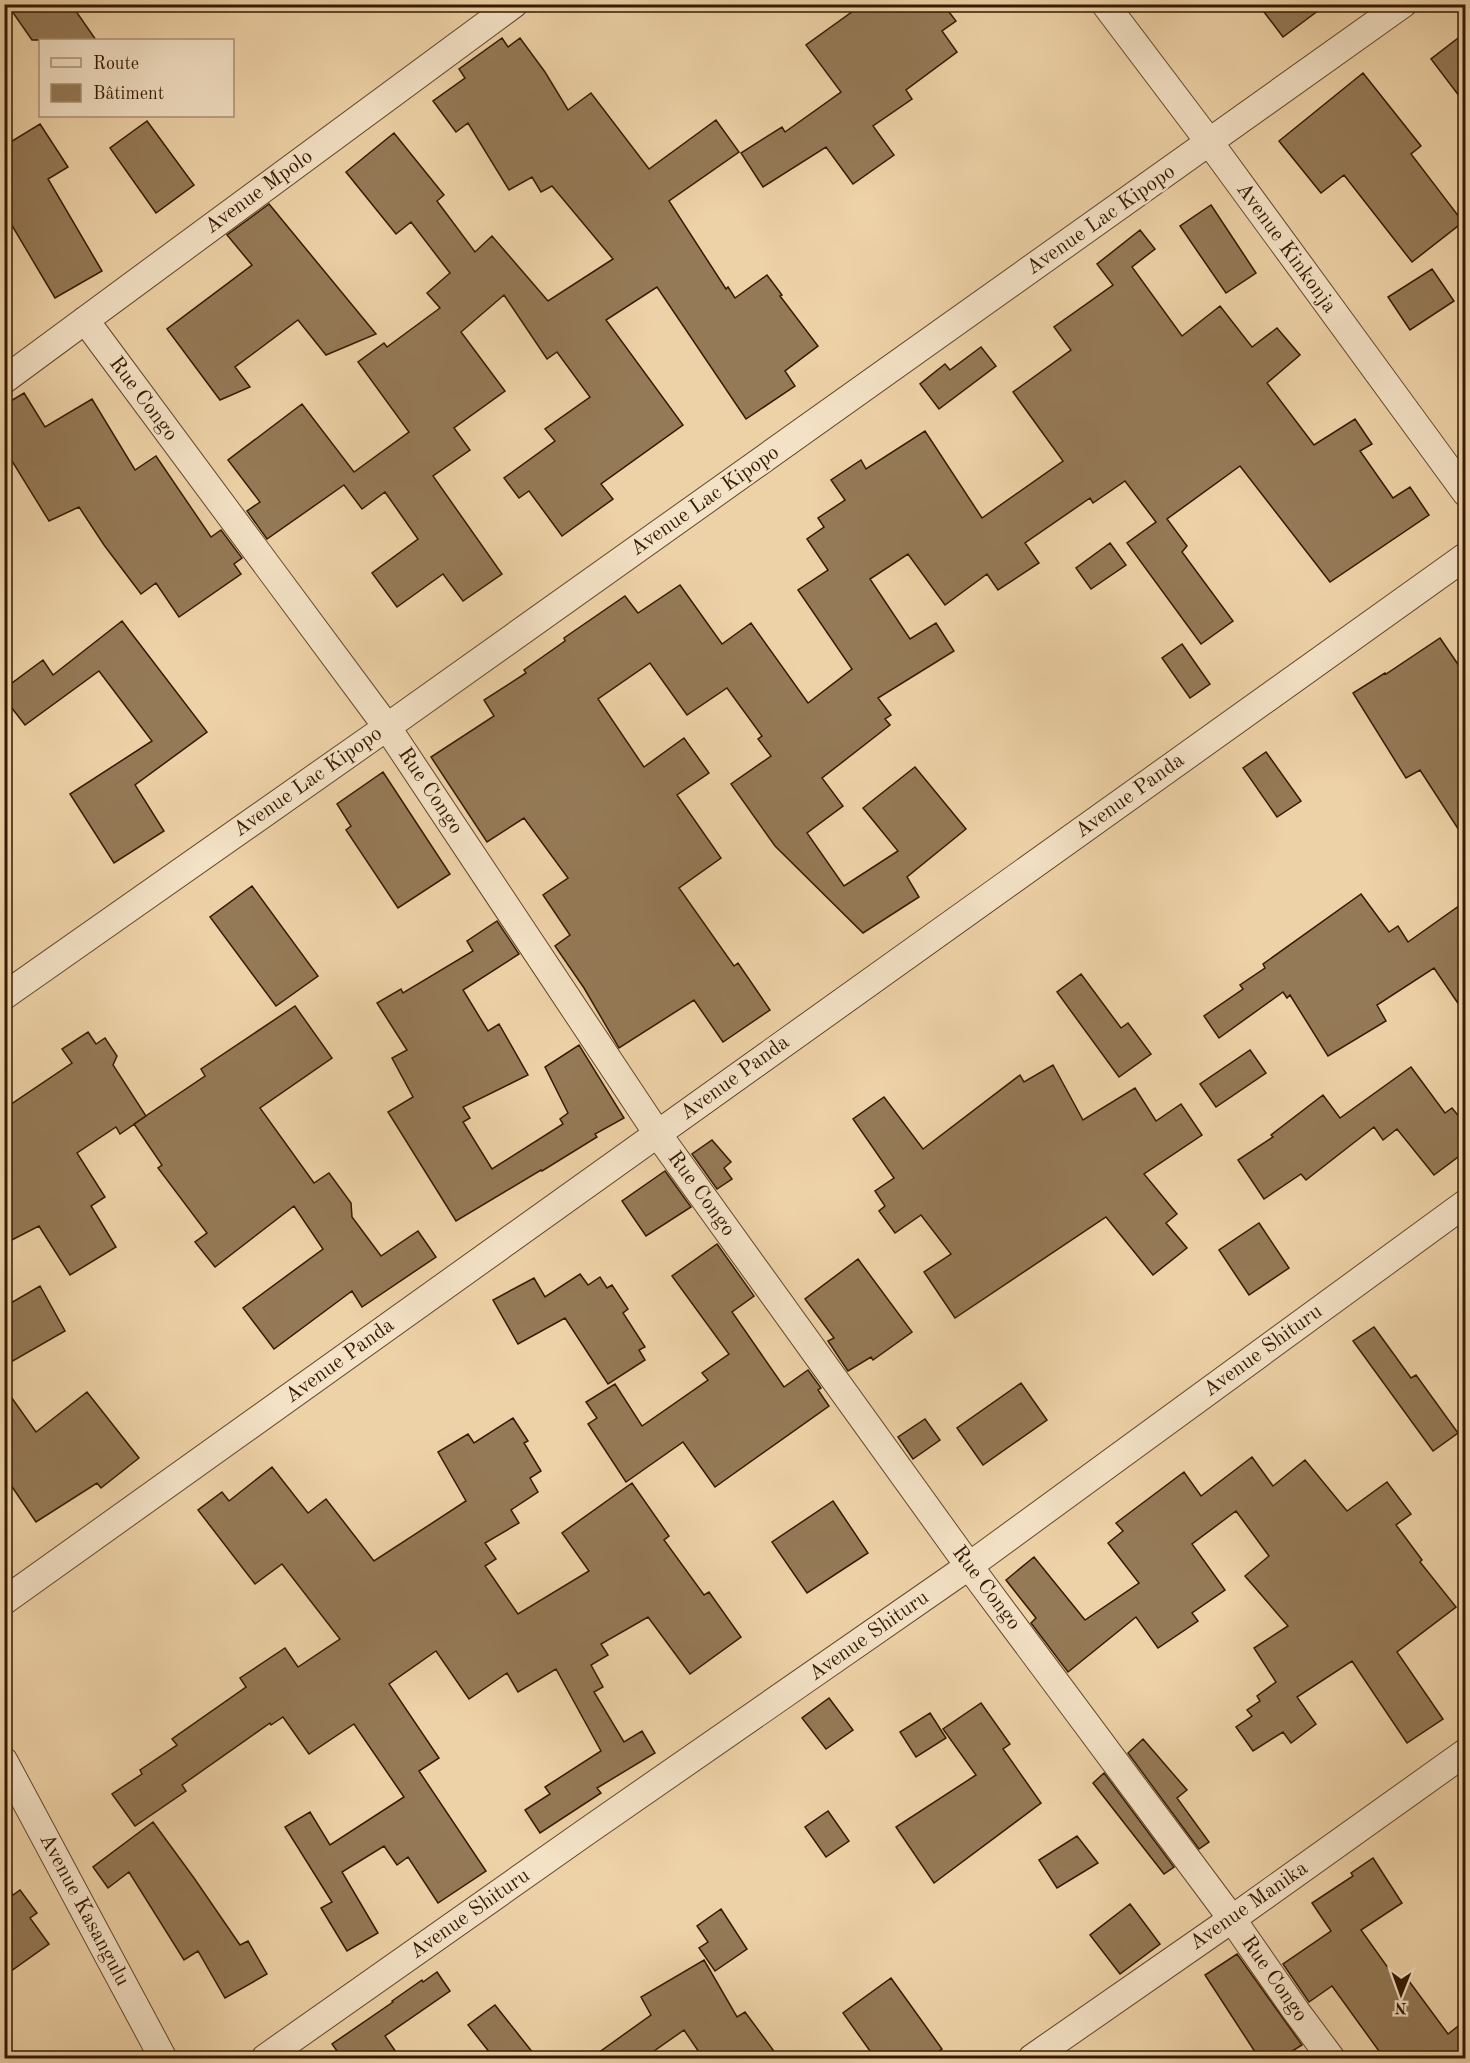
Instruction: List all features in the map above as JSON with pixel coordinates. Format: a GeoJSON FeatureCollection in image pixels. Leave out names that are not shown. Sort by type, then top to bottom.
{"type":"FeatureCollection","features":[{"type":"Feature","properties":{"kind":"street","name":"Avenue Mpolo"},"geometry":{"type":"LineString","coordinates":[[4,380],[514,4]]}},
{"type":"Feature","properties":{"kind":"street","name":"Avenue Kinkonja"},"geometry":{"type":"LineString","coordinates":[[1105,4],[1210,142],[1466,493]]}},
{"type":"Feature","properties":{"kind":"street","name":"Avenue Lac Kipopo"},"geometry":{"type":"LineString","coordinates":[[4,996],[387,727],[1403,4]]}},
{"type":"Feature","properties":{"kind":"street","name":"Rue Congo"},"geometry":{"type":"LineString","coordinates":[[85,320],[387,727],[657,1133],[969,1566],[1232,1918],[1331,2058]]}},
{"type":"Feature","properties":{"kind":"street","name":"Avenue Panda"},"geometry":{"type":"LineString","coordinates":[[4,1601],[1466,556]]}},
{"type":"Feature","properties":{"kind":"street","name":"Avenue Shituru"},"geometry":{"type":"LineString","coordinates":[[265,2058],[969,1566],[1466,1203]]}},
{"type":"Feature","properties":{"kind":"street","name":"Avenue Manika"},"geometry":{"type":"LineString","coordinates":[[1032,2058],[1466,1752]]}},
{"type":"Feature","properties":{"kind":"street","name":"Avenue Kasangulu"},"geometry":{"type":"LineString","coordinates":[[4,1761],[163,2058]]}},
{"type":"Feature","properties":{"kind":"building"},"geometry":{"type":"Polygon","coordinates":[[[7,4],[71,4],[95,39],[39,39],[32,40],[7,4]]]}},
{"type":"Feature","properties":{"kind":"building"},"geometry":{"type":"Polygon","coordinates":[[[863,4],[943,4],[956,21],[942,31],[957,52],[906,90],[912,99],[873,126],[894,155],[853,184],[826,147],[763,187],[741,153],[782,127],[785,132],[841,92],[806,45],[863,4]]]}},
{"type":"Feature","properties":{"kind":"building"},"geometry":{"type":"Polygon","coordinates":[[[1258,4],[1327,4],[1283,37],[1258,4]]]}},
{"type":"Feature","properties":{"kind":"building"},"geometry":{"type":"Polygon","coordinates":[[[1466,32],[1466,105],[1431,59],[1466,32]]]}},
{"type":"Feature","properties":{"kind":"building"},"geometry":{"type":"Polygon","coordinates":[[[502,38],[508,47],[520,38],[545,72],[568,110],[591,93],[649,169],[716,120],[739,152],[669,201],[726,289],[728,287],[735,298],[767,275],[818,346],[785,371],[795,386],[746,419],[657,287],[606,320],[683,425],[601,484],[613,499],[562,536],[529,491],[519,498],[504,478],[555,441],[545,429],[590,397],[557,352],[547,359],[504,295],[461,332],[505,391],[454,428],[470,450],[433,476],[502,574],[463,601],[443,574],[397,607],[372,573],[418,539],[385,492],[362,509],[344,485],[267,539],[247,511],[260,502],[228,460],[302,404],[354,472],[409,432],[358,362],[384,343],[387,347],[440,308],[427,293],[450,273],[411,222],[396,234],[346,172],[394,133],[444,195],[437,201],[475,252],[492,236],[548,301],[613,259],[552,186],[541,192],[532,177],[509,190],[468,123],[456,132],[433,101],[465,78],[459,69],[502,38]]]}},
{"type":"Feature","properties":{"kind":"building"},"geometry":{"type":"Polygon","coordinates":[[[1363,73],[1421,146],[1411,154],[1463,222],[1412,262],[1344,175],[1321,193],[1279,141],[1363,73]]]}},
{"type":"Feature","properties":{"kind":"building"},"geometry":{"type":"Polygon","coordinates":[[[147,121],[194,185],[156,213],[110,148],[147,121]]]}},
{"type":"Feature","properties":{"kind":"building"},"geometry":{"type":"Polygon","coordinates":[[[40,124],[68,167],[48,179],[102,271],[55,298],[4,212],[4,146],[40,124]]]}},
{"type":"Feature","properties":{"kind":"building"},"geometry":{"type":"Polygon","coordinates":[[[269,204],[376,334],[326,355],[298,320],[235,367],[250,387],[220,400],[167,329],[252,265],[227,235],[269,204]]]}},
{"type":"Feature","properties":{"kind":"building"},"geometry":{"type":"Polygon","coordinates":[[[1211,205],[1256,273],[1226,293],[1180,226],[1211,205]]]}},
{"type":"Feature","properties":{"kind":"building"},"geometry":{"type":"Polygon","coordinates":[[[1140,230],[1155,249],[1132,267],[1182,336],[1220,306],[1252,347],[1277,328],[1300,355],[1267,383],[1314,445],[1355,419],[1372,444],[1360,451],[1393,498],[1410,487],[1429,515],[1330,582],[1240,466],[1167,519],[1187,546],[1182,552],[1233,621],[1201,644],[1127,543],[1156,522],[1125,481],[1093,503],[1090,498],[1025,543],[1039,563],[998,590],[987,574],[945,605],[908,554],[870,579],[910,639],[936,623],[954,651],[878,698],[891,715],[885,719],[890,725],[822,778],[843,806],[807,833],[844,886],[898,851],[863,808],[915,767],[966,829],[907,877],[919,897],[863,933],[775,846],[731,784],[771,756],[758,739],[762,736],[727,688],[687,715],[650,663],[598,699],[644,767],[684,738],[709,773],[677,795],[721,858],[679,888],[734,966],[738,963],[770,1010],[723,1042],[694,1000],[619,1048],[584,988],[555,946],[570,935],[543,895],[568,878],[524,818],[487,842],[431,757],[494,716],[484,700],[526,673],[524,670],[565,641],[564,638],[625,596],[638,613],[680,585],[722,644],[751,623],[808,703],[852,669],[798,590],[828,570],[807,539],[824,527],[818,518],[845,500],[831,480],[861,460],[866,469],[925,431],[982,518],[1063,461],[1013,392],[1071,350],[1054,327],[1113,285],[1097,264],[1140,230]]]}},
{"type":"Feature","properties":{"kind":"building"},"geometry":{"type":"Polygon","coordinates":[[[1432,269],[1454,301],[1410,330],[1388,297],[1432,269]]]}},
{"type":"Feature","properties":{"kind":"building"},"geometry":{"type":"Polygon","coordinates":[[[981,347],[996,366],[939,409],[920,384],[945,364],[950,370],[981,347]]]}},
{"type":"Feature","properties":{"kind":"building"},"geometry":{"type":"Polygon","coordinates":[[[24,393],[45,427],[92,399],[135,470],[156,456],[211,537],[221,530],[242,558],[234,564],[241,574],[179,617],[156,583],[141,594],[79,507],[49,521],[4,448],[4,405],[24,393]]]}},
{"type":"Feature","properties":{"kind":"building"},"geometry":{"type":"Polygon","coordinates":[[[1110,543],[1126,565],[1091,589],[1076,568],[1110,543]]]}},
{"type":"Feature","properties":{"kind":"building"},"geometry":{"type":"Polygon","coordinates":[[[122,621],[207,732],[135,785],[164,831],[114,863],[70,794],[152,741],[99,671],[25,725],[4,698],[4,689],[43,660],[53,675],[122,621]]]}},
{"type":"Feature","properties":{"kind":"building"},"geometry":{"type":"Polygon","coordinates":[[[1440,638],[1466,676],[1466,841],[1420,770],[1406,778],[1353,693],[1440,638]]]}},
{"type":"Feature","properties":{"kind":"building"},"geometry":{"type":"Polygon","coordinates":[[[1182,644],[1210,684],[1190,698],[1162,658],[1182,644]]]}},
{"type":"Feature","properties":{"kind":"building"},"geometry":{"type":"Polygon","coordinates":[[[1266,752],[1301,801],[1277,817],[1243,768],[1266,752]]]}},
{"type":"Feature","properties":{"kind":"building"},"geometry":{"type":"Polygon","coordinates":[[[383,772],[450,874],[398,908],[346,830],[351,826],[337,804],[383,772]]]}},
{"type":"Feature","properties":{"kind":"building"},"geometry":{"type":"Polygon","coordinates":[[[252,886],[318,976],[276,1006],[210,917],[252,886]]]}},
{"type":"Feature","properties":{"kind":"building"},"geometry":{"type":"Polygon","coordinates":[[[1361,894],[1389,932],[1398,926],[1408,942],[1466,901],[1466,1015],[1434,968],[1377,1005],[1386,1021],[1328,1056],[1290,995],[1287,998],[1283,992],[1219,1038],[1204,1016],[1243,989],[1240,985],[1265,968],[1263,964],[1361,894]]]}},
{"type":"Feature","properties":{"kind":"building"},"geometry":{"type":"Polygon","coordinates":[[[497,921],[519,954],[463,990],[488,1031],[499,1024],[528,1075],[463,1107],[470,1118],[463,1122],[492,1169],[563,1124],[560,1119],[568,1113],[545,1067],[579,1045],[624,1118],[595,1134],[597,1137],[542,1171],[456,1221],[388,1112],[413,1097],[392,1058],[407,1050],[377,1003],[401,989],[403,993],[473,951],[467,941],[497,921]]]}},
{"type":"Feature","properties":{"kind":"building"},"geometry":{"type":"Polygon","coordinates":[[[1081,974],[1121,1028],[1128,1023],[1151,1054],[1119,1077],[1057,992],[1081,974]]]}},
{"type":"Feature","properties":{"kind":"building"},"geometry":{"type":"Polygon","coordinates":[[[295,1006],[332,1058],[260,1108],[314,1183],[329,1173],[351,1203],[352,1217],[381,1256],[418,1231],[436,1257],[362,1307],[352,1291],[274,1349],[243,1308],[323,1249],[294,1206],[215,1267],[195,1242],[207,1233],[158,1168],[162,1165],[134,1124],[205,1076],[201,1069],[295,1006]]]}},
{"type":"Feature","properties":{"kind":"building"},"geometry":{"type":"Polygon","coordinates":[[[88,1032],[96,1044],[105,1038],[117,1056],[113,1065],[146,1116],[120,1134],[116,1127],[77,1153],[105,1197],[91,1206],[116,1247],[70,1275],[39,1226],[4,1244],[4,1109],[72,1063],[62,1049],[88,1032]]]}},
{"type":"Feature","properties":{"kind":"building"},"geometry":{"type":"Polygon","coordinates":[[[1250,1050],[1266,1073],[1216,1107],[1200,1084],[1250,1050]]]}},
{"type":"Feature","properties":{"kind":"building"},"geometry":{"type":"Polygon","coordinates":[[[1053,1065],[1083,1120],[1135,1088],[1156,1121],[1181,1104],[1202,1135],[1144,1174],[1177,1214],[1166,1223],[1187,1248],[1153,1275],[1106,1217],[955,1318],[924,1272],[951,1254],[921,1215],[895,1233],[879,1211],[885,1206],[875,1191],[894,1178],[853,1119],[884,1097],[923,1149],[1020,1075],[1024,1082],[1053,1065]]]}},
{"type":"Feature","properties":{"kind":"building"},"geometry":{"type":"Polygon","coordinates":[[[1411,1067],[1445,1113],[1452,1108],[1466,1125],[1466,1151],[1434,1175],[1397,1129],[1383,1140],[1374,1127],[1306,1180],[1301,1174],[1264,1199],[1238,1160],[1273,1137],[1271,1135],[1323,1095],[1340,1118],[1411,1067]]]}},
{"type":"Feature","properties":{"kind":"building"},"geometry":{"type":"Polygon","coordinates":[[[712,1140],[731,1162],[724,1168],[732,1179],[717,1189],[692,1154],[712,1140]]]}},
{"type":"Feature","properties":{"kind":"building"},"geometry":{"type":"Polygon","coordinates":[[[665,1171],[691,1207],[646,1236],[622,1201],[665,1171]]]}},
{"type":"Feature","properties":{"kind":"building"},"geometry":{"type":"Polygon","coordinates":[[[1259,1223],[1289,1268],[1249,1295],[1219,1250],[1259,1223]]]}},
{"type":"Feature","properties":{"kind":"building"},"geometry":{"type":"Polygon","coordinates":[[[717,1244],[754,1296],[732,1312],[784,1387],[808,1370],[821,1388],[818,1390],[829,1406],[715,1487],[683,1442],[626,1482],[588,1424],[597,1418],[586,1402],[615,1384],[642,1426],[708,1380],[702,1373],[729,1354],[672,1276],[717,1244]]]}},
{"type":"Feature","properties":{"kind":"building"},"geometry":{"type":"Polygon","coordinates":[[[858,1259],[912,1332],[873,1360],[871,1357],[848,1371],[828,1341],[834,1338],[805,1299],[858,1259]]]}},
{"type":"Feature","properties":{"kind":"building"},"geometry":{"type":"Polygon","coordinates":[[[580,1274],[588,1285],[600,1277],[607,1288],[612,1285],[628,1309],[623,1313],[645,1347],[639,1350],[645,1360],[608,1384],[565,1318],[518,1344],[493,1300],[534,1278],[545,1297],[580,1274]]]}},
{"type":"Feature","properties":{"kind":"building"},"geometry":{"type":"Polygon","coordinates":[[[40,1286],[65,1331],[4,1366],[4,1307],[40,1286]]]}},
{"type":"Feature","properties":{"kind":"building"},"geometry":{"type":"Polygon","coordinates":[[[1374,1327],[1411,1378],[1416,1375],[1458,1433],[1433,1451],[1353,1341],[1374,1327]]]}},
{"type":"Feature","properties":{"kind":"building"},"geometry":{"type":"Polygon","coordinates":[[[1021,1383],[1047,1420],[983,1465],[957,1428],[1021,1383]]]}},
{"type":"Feature","properties":{"kind":"building"},"geometry":{"type":"Polygon","coordinates":[[[4,1387],[36,1432],[87,1392],[139,1458],[101,1488],[97,1483],[36,1522],[4,1475],[4,1387]]]}},
{"type":"Feature","properties":{"kind":"building"},"geometry":{"type":"Polygon","coordinates":[[[513,1418],[528,1441],[524,1443],[541,1471],[530,1478],[538,1492],[511,1510],[519,1523],[485,1543],[496,1559],[485,1566],[518,1614],[589,1571],[562,1533],[632,1483],[669,1536],[664,1540],[704,1595],[709,1592],[741,1637],[690,1674],[648,1617],[601,1644],[608,1655],[591,1665],[603,1687],[594,1692],[624,1742],[642,1731],[655,1753],[597,1788],[601,1793],[540,1833],[525,1810],[550,1794],[545,1787],[601,1751],[556,1669],[518,1692],[507,1673],[469,1699],[436,1651],[389,1684],[439,1758],[419,1771],[486,1871],[438,1903],[408,1857],[397,1865],[384,1846],[342,1872],[378,1933],[347,1951],[321,1908],[332,1902],[285,1827],[310,1812],[330,1845],[404,1797],[354,1724],[309,1754],[283,1717],[271,1725],[270,1723],[182,1785],[186,1791],[135,1826],[112,1794],[142,1774],[140,1770],[177,1745],[172,1739],[246,1687],[240,1678],[285,1648],[298,1667],[340,1639],[282,1564],[255,1584],[198,1510],[222,1492],[229,1501],[272,1467],[308,1513],[326,1499],[374,1561],[466,1501],[438,1452],[468,1434],[474,1443],[513,1418]]]}},
{"type":"Feature","properties":{"kind":"building"},"geometry":{"type":"Polygon","coordinates":[[[925,1419],[940,1440],[913,1459],[898,1437],[925,1419]]]}},
{"type":"Feature","properties":{"kind":"building"},"geometry":{"type":"Polygon","coordinates":[[[1252,1457],[1273,1486],[1305,1460],[1347,1511],[1387,1482],[1411,1514],[1396,1525],[1422,1560],[1420,1562],[1456,1607],[1397,1652],[1443,1719],[1407,1743],[1352,1661],[1297,1697],[1316,1724],[1291,1743],[1283,1732],[1253,1751],[1236,1727],[1252,1716],[1247,1710],[1260,1701],[1257,1696],[1276,1682],[1254,1648],[1288,1626],[1245,1576],[1269,1556],[1236,1511],[1192,1544],[1225,1590],[1192,1613],[1198,1621],[1158,1648],[1136,1617],[1068,1672],[1031,1623],[1036,1618],[1006,1580],[1034,1557],[1085,1620],[1139,1583],[1108,1543],[1123,1531],[1116,1523],[1184,1472],[1201,1496],[1252,1457]]]}},
{"type":"Feature","properties":{"kind":"building"},"geometry":{"type":"Polygon","coordinates":[[[833,1501],[868,1553],[807,1593],[772,1542],[833,1501]]]}},
{"type":"Feature","properties":{"kind":"building"},"geometry":{"type":"Polygon","coordinates":[[[829,1698],[853,1730],[826,1749],[802,1718],[829,1698]]]}},
{"type":"Feature","properties":{"kind":"building"},"geometry":{"type":"Polygon","coordinates":[[[981,1703],[1010,1744],[1003,1749],[1041,1803],[934,1883],[896,1827],[976,1775],[943,1729],[981,1703]]]}},
{"type":"Feature","properties":{"kind":"building"},"geometry":{"type":"Polygon","coordinates":[[[930,1713],[946,1738],[916,1757],[900,1732],[930,1713]]]}},
{"type":"Feature","properties":{"kind":"building"},"geometry":{"type":"Polygon","coordinates":[[[1143,1739],[1187,1790],[1177,1798],[1209,1842],[1199,1849],[1128,1753],[1143,1739]]]}},
{"type":"Feature","properties":{"kind":"building"},"geometry":{"type":"Polygon","coordinates":[[[1104,1773],[1174,1867],[1164,1874],[1093,1783],[1104,1773]]]}},
{"type":"Feature","properties":{"kind":"building"},"geometry":{"type":"Polygon","coordinates":[[[828,1811],[849,1841],[826,1857],[805,1827],[828,1811]]]}},
{"type":"Feature","properties":{"kind":"building"},"geometry":{"type":"Polygon","coordinates":[[[153,1822],[240,1945],[248,1941],[267,1974],[225,1998],[198,1951],[184,1960],[129,1872],[108,1888],[93,1867],[153,1822]]]}},
{"type":"Feature","properties":{"kind":"building"},"geometry":{"type":"Polygon","coordinates":[[[1077,1836],[1098,1863],[1057,1888],[1039,1860],[1077,1836]]]}},
{"type":"Feature","properties":{"kind":"building"},"geometry":{"type":"Polygon","coordinates":[[[1373,1858],[1402,1903],[1361,1930],[1398,1982],[1406,1977],[1448,2034],[1466,2020],[1466,2058],[1384,2058],[1332,1986],[1309,2002],[1283,1964],[1331,1931],[1312,1903],[1353,1876],[1351,1873],[1373,1858]]]}},
{"type":"Feature","properties":{"kind":"building"},"geometry":{"type":"Polygon","coordinates":[[[4,1883],[13,1895],[20,1890],[37,1913],[30,1918],[49,1944],[4,1976],[4,1883]]]}},
{"type":"Feature","properties":{"kind":"building"},"geometry":{"type":"Polygon","coordinates":[[[1130,1904],[1160,1944],[1120,1974],[1090,1935],[1130,1904]]]}},
{"type":"Feature","properties":{"kind":"building"},"geometry":{"type":"Polygon","coordinates":[[[721,1909],[747,1949],[715,1971],[699,1948],[708,1942],[697,1926],[721,1909]]]}},
{"type":"Feature","properties":{"kind":"building"},"geometry":{"type":"Polygon","coordinates":[[[1237,1954],[1302,2045],[1281,2058],[1259,2058],[1205,1975],[1237,1954]]]}},
{"type":"Feature","properties":{"kind":"building"},"geometry":{"type":"Polygon","coordinates":[[[704,1960],[737,2017],[745,2012],[779,2058],[703,2058],[684,2030],[644,2058],[591,2058],[651,2015],[641,1997],[704,1960]]]}},
{"type":"Feature","properties":{"kind":"building"},"geometry":{"type":"Polygon","coordinates":[[[437,1972],[450,1991],[385,2036],[400,2058],[342,2058],[332,2044],[422,1980],[423,1982],[437,1972]]]}},
{"type":"Feature","properties":{"kind":"building"},"geometry":{"type":"Polygon","coordinates":[[[891,1978],[942,2049],[929,2058],[875,2058],[843,2013],[891,1978]]]}},
{"type":"Feature","properties":{"kind":"building"},"geometry":{"type":"Polygon","coordinates":[[[495,2005],[537,2058],[494,2058],[468,2025],[495,2005]]]}}]}
